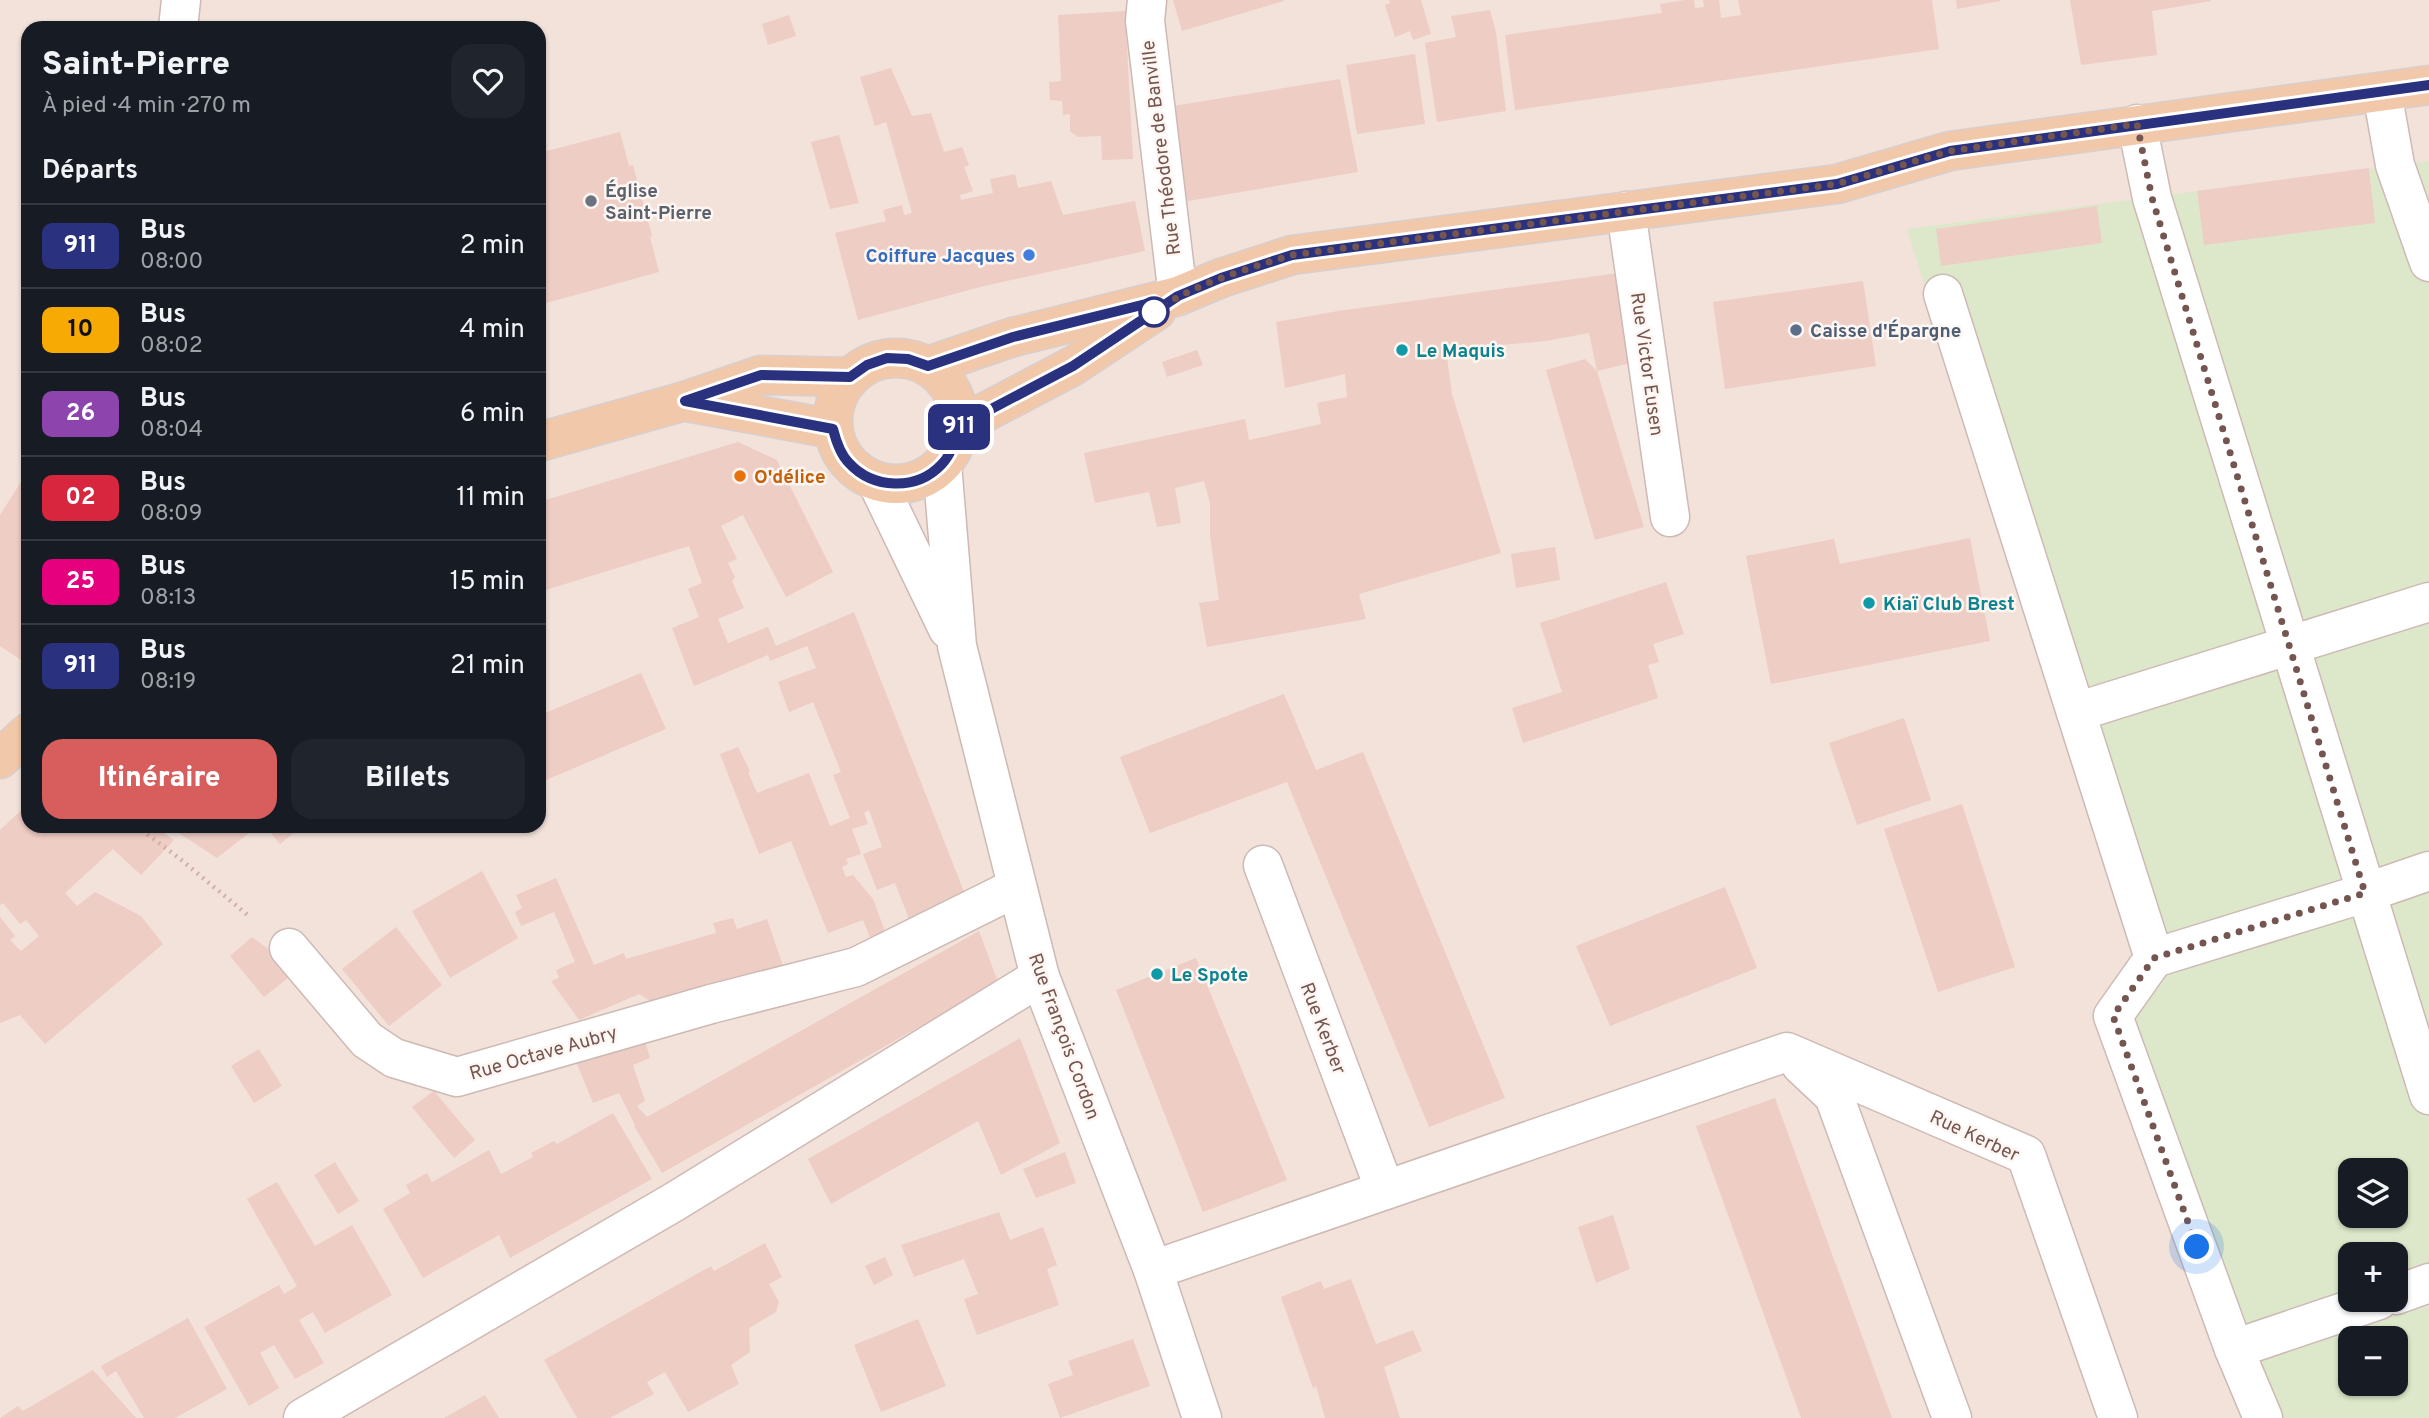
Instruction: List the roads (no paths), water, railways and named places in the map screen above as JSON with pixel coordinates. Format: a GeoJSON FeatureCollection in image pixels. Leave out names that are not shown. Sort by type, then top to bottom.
{"type":"FeatureCollection","features":[{"type":"Feature","properties":{"kind":"main road"},"geometry":{"type":"LineString","coordinates":[[928,366],[1013,337],[1178,296],[1221,278],[1292,255],[1837,184],[1950,151],[2429,85]]}},
{"type":"Feature","properties":{"kind":"main road"},"geometry":{"type":"LineString","coordinates":[[959,426],[1073,366],[1178,296]]}},
{"type":"Feature","properties":{"kind":"main road"},"geometry":{"type":"LineString","coordinates":[[887,358],[908,359],[928,366],[942,377],[958,408],[959,426],[954,446],[942,464],[928,475],[912,482],[877,482],[861,474],[848,462],[838,447],[833,429],[833,410],[839,393],[850,377],[867,365],[887,358]]}},
{"type":"Feature","properties":{"kind":"main road"},"geometry":{"type":"LineString","coordinates":[[546,440],[685,401],[761,375],[850,377]]}},
{"type":"Feature","properties":{"kind":"main road"},"geometry":{"type":"LineString","coordinates":[[685,401],[833,429]]}},
{"type":"Feature","properties":{"kind":"main road"},"geometry":{"type":"LineString","coordinates":[[0,759],[21,740]]}},
{"type":"Feature","properties":{"kind":"street"},"geometry":{"type":"LineString","coordinates":[[179,21],[181,0]]}},
{"type":"Feature","properties":{"kind":"street","name":"Rue Théodore de Banville"},"geometry":{"type":"LineString","coordinates":[[1147,0],[1145,21],[1178,296]]}},
{"type":"Feature","properties":{"kind":"street"},"geometry":{"type":"LineString","coordinates":[[2382,92],[2395,165],[2429,262]]}},
{"type":"Feature","properties":{"kind":"street"},"geometry":{"type":"LineString","coordinates":[[2137,124],[2152,198],[2429,1095]]}},
{"type":"Feature","properties":{"kind":"street","name":"Rue Victor Eusen"},"geometry":{"type":"LineString","coordinates":[[1626,211],[1670,517]]}},
{"type":"Feature","properties":{"kind":"street"},"geometry":{"type":"LineString","coordinates":[[1943,294],[2154,958]]}},
{"type":"Feature","properties":{"kind":"street","name":"Rue François Cordon"},"geometry":{"type":"LineString","coordinates":[[942,464],[957,646],[1040,976],[1153,1270],[1202,1418]]}},
{"type":"Feature","properties":{"kind":"street","name":"Rue François Cordon"},"geometry":{"type":"LineString","coordinates":[[877,482],[957,646]]}},
{"type":"Feature","properties":{"kind":"street"},"geometry":{"type":"LineString","coordinates":[[2076,712],[2429,602]]}},
{"type":"Feature","properties":{"kind":"street","name":"Rue Kerber"},"geometry":{"type":"LineString","coordinates":[[1263,865],[1385,1190]]}},
{"type":"Feature","properties":{"kind":"street"},"geometry":{"type":"LineString","coordinates":[[2263,1418],[2234,1349],[2113,1016],[2154,958],[2429,871]]}},
{"type":"Feature","properties":{"kind":"street","name":"Rue Octave Aubry"},"geometry":{"type":"LineString","coordinates":[[289,948],[367,1040],[394,1058],[457,1077],[711,1004],[856,967],[1017,887]]}},
{"type":"Feature","properties":{"kind":"street"},"geometry":{"type":"LineString","coordinates":[[303,1418],[674,1202],[1040,976]]}},
{"type":"Feature","properties":{"kind":"street"},"geometry":{"type":"LineString","coordinates":[[1153,1270],[1787,1052],[1834,1096],[1952,1418]]}},
{"type":"Feature","properties":{"kind":"street","name":"Rue Kerber"},"geometry":{"type":"LineString","coordinates":[[1787,1052],[2026,1155],[2118,1418]]}},
{"type":"Feature","properties":{"kind":"street"},"geometry":{"type":"LineString","coordinates":[[2408,1290],[2429,1283]]}},
{"type":"Feature","properties":{"kind":"street"},"geometry":{"type":"LineString","coordinates":[[2234,1349],[2343,1312]]}},
{"type":"Feature","properties":{"kind":"place","name":"Église Saint-Pierre"},"geometry":{"type":"Point","coordinates":[591,201]}},
{"type":"Feature","properties":{"kind":"place","name":"Coiffure Jacques"},"geometry":{"type":"Point","coordinates":[1029,255]}},
{"type":"Feature","properties":{"kind":"place","name":"Caisse d'Épargne"},"geometry":{"type":"Point","coordinates":[1796,330]}},
{"type":"Feature","properties":{"kind":"place","name":"Le Maquis"},"geometry":{"type":"Point","coordinates":[1402,350]}},
{"type":"Feature","properties":{"kind":"place","name":"O'délice"},"geometry":{"type":"Point","coordinates":[740,476]}},
{"type":"Feature","properties":{"kind":"place","name":"Kiaï Club Brest"},"geometry":{"type":"Point","coordinates":[1869,603]}},
{"type":"Feature","properties":{"kind":"place","name":"Le Spote"},"geometry":{"type":"Point","coordinates":[1157,974]}}]}
